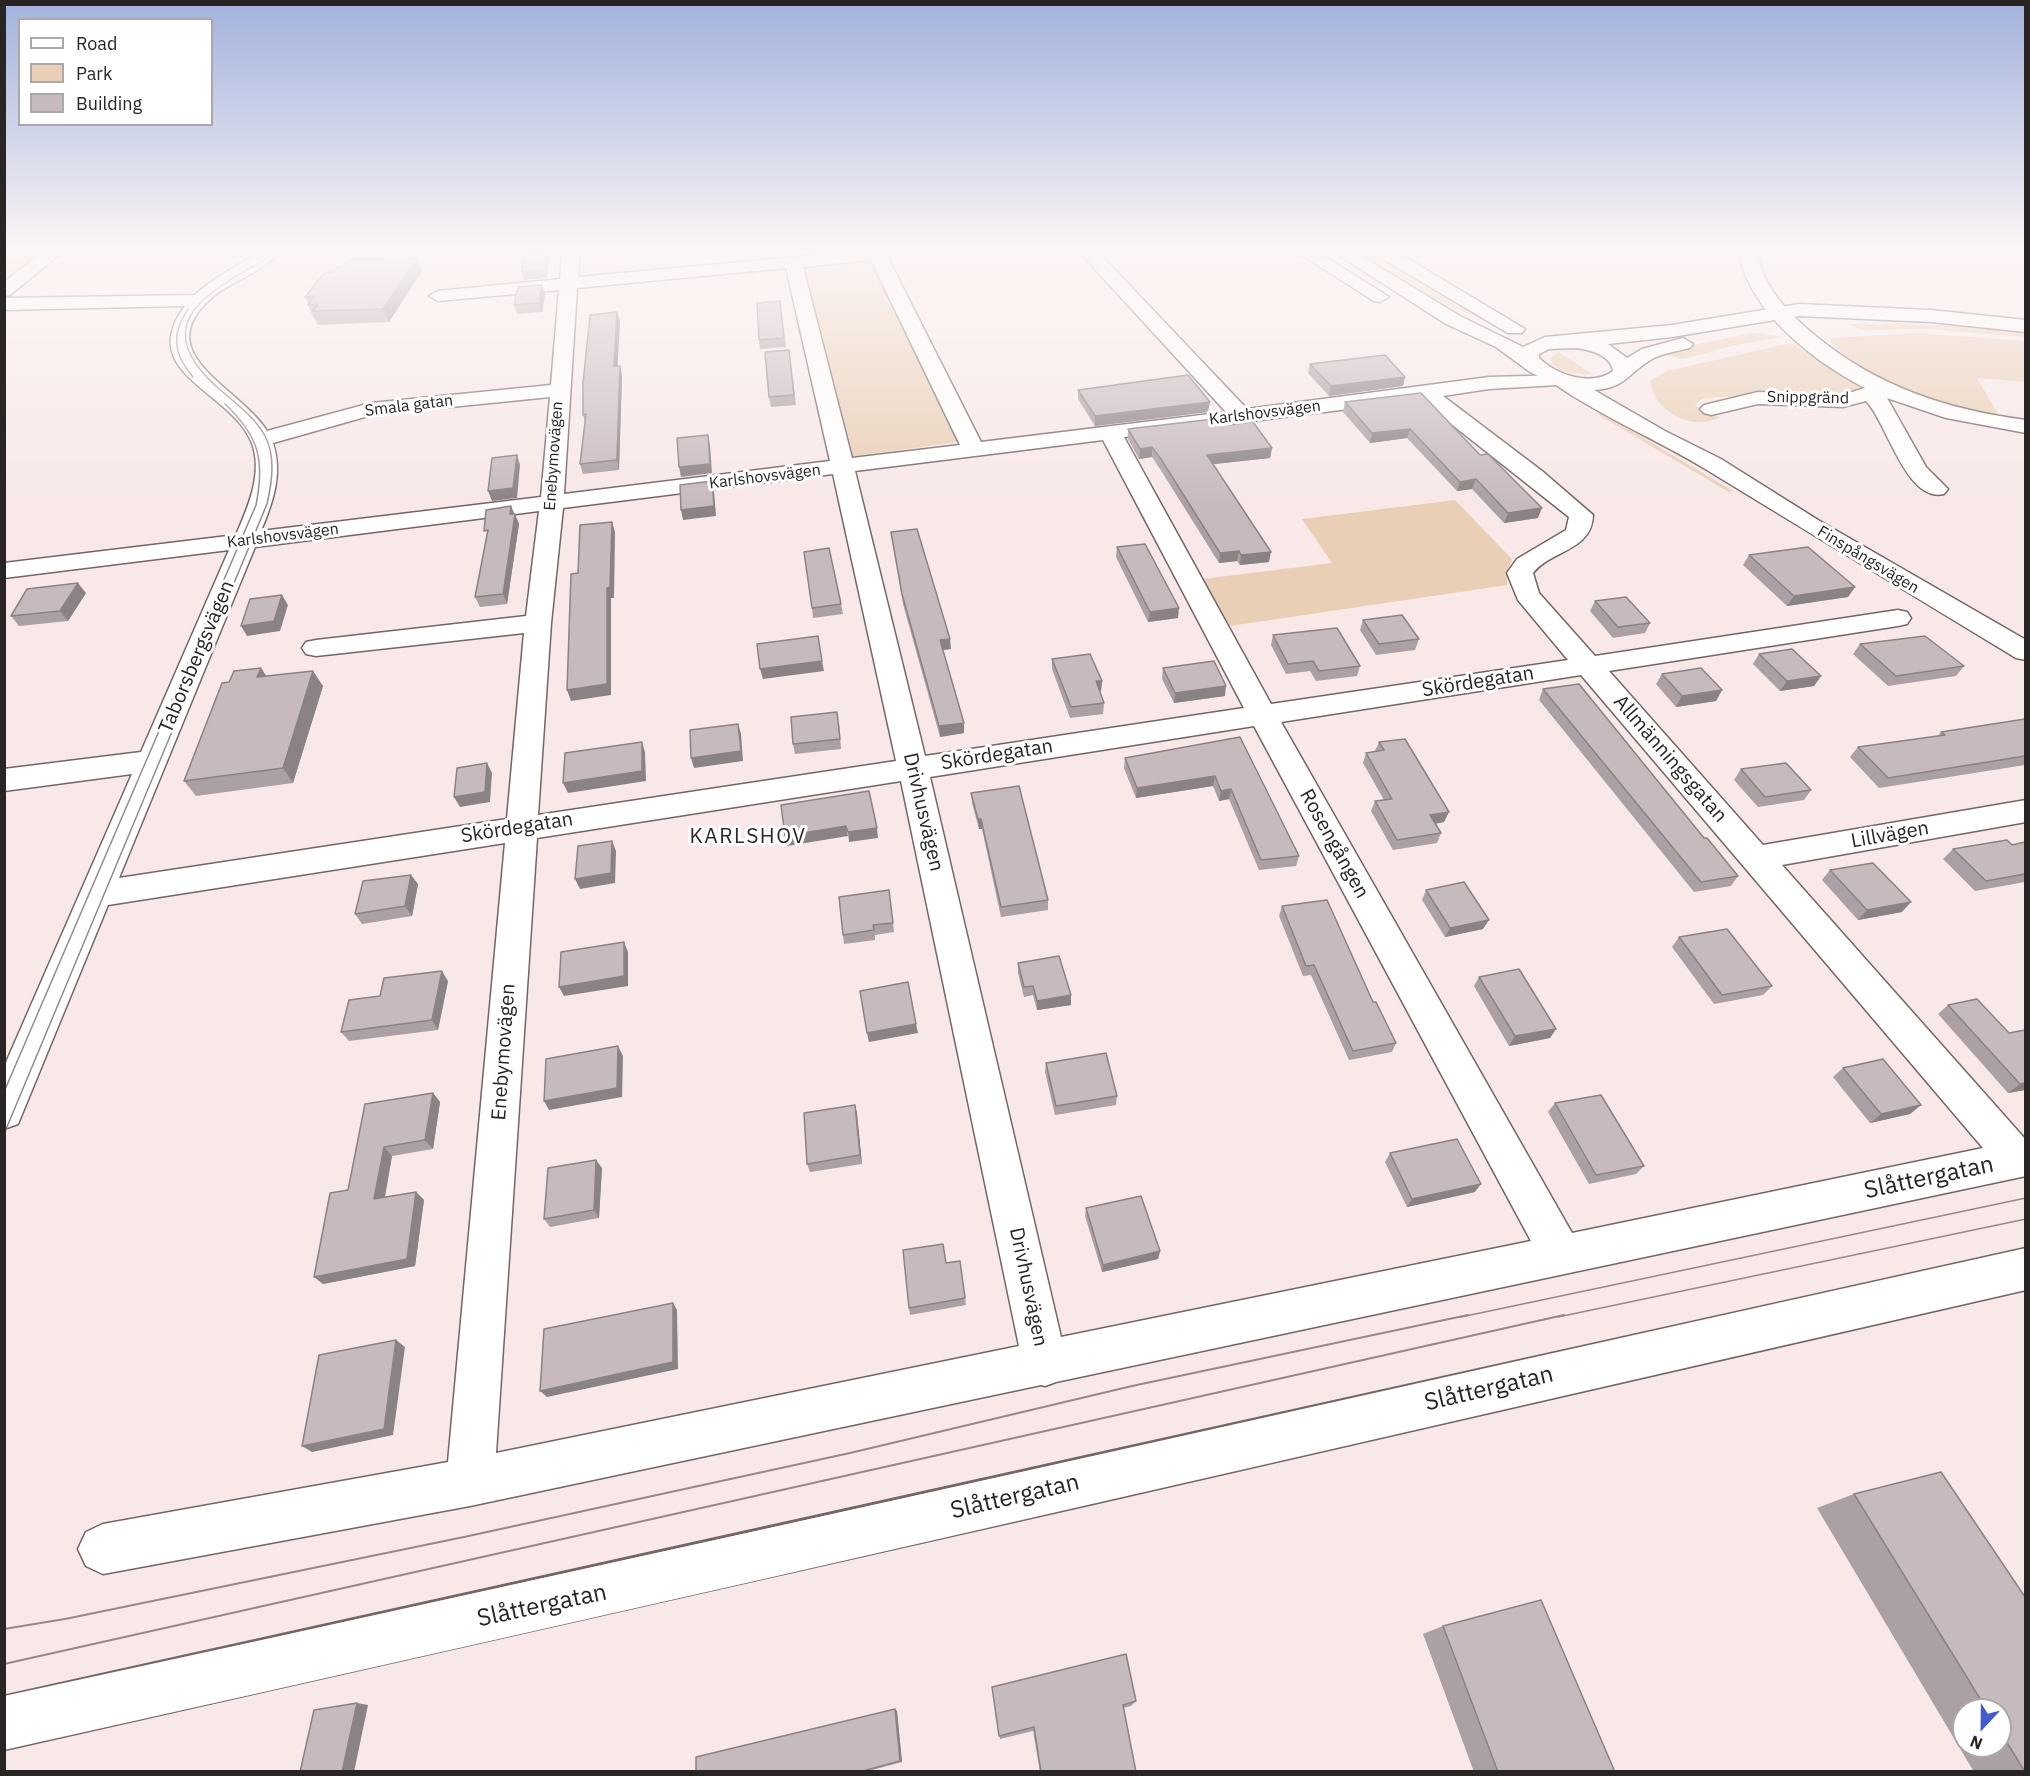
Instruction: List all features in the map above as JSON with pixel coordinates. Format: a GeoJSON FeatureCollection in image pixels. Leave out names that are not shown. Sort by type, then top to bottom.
{"type":"FeatureCollection","features":[{"type":"Feature","properties":{"kind":"street","name":"Taborsbergsvägen"},"geometry":{"type":"LineString","coordinates":[[4,1112],[12,1076],[96,894],[153,761],[247,541],[267,480],[267,461],[262,439],[240,411],[202,379],[180,354],[180,337]]}},
{"type":"Feature","properties":{"kind":"street","name":"Enebymovägen"},"geometry":{"type":"LineString","coordinates":[[470,1482],[521,827],[538,623],[552,502],[564,337]]}},
{"type":"Feature","properties":{"kind":"street","name":"Drivhusvägen"},"geometry":{"type":"LineString","coordinates":[[812,337],[914,768],[1045,1364]]}},
{"type":"Feature","properties":{"kind":"street"},"geometry":{"type":"LineString","coordinates":[[919,337],[974,450]]}},
{"type":"Feature","properties":{"kind":"street"},"geometry":{"type":"LineString","coordinates":[[1167,337],[1242,416]]}},
{"type":"Feature","properties":{"kind":"street","name":"Finspångsvägen"},"geometry":{"type":"LineString","coordinates":[[1490,337],[1531,359],[1561,380],[1657,436],[1713,464]]}},
{"type":"Feature","properties":{"kind":"street","name":"Finspångsvägen"},"geometry":{"type":"LineString","coordinates":[[1550,337],[1598,348],[1618,359],[1618,374],[1629,401],[1713,464],[1810,525],[2025,652]]}},
{"type":"Feature","properties":{"kind":"street"},"geometry":{"type":"LineString","coordinates":[[1531,359],[1567,342],[1616,337]]}},
{"type":"Feature","properties":{"kind":"street"},"geometry":{"type":"LineString","coordinates":[[1598,348],[1632,344],[1654,337]]}},
{"type":"Feature","properties":{"kind":"street"},"geometry":{"type":"LineString","coordinates":[[1618,374],[1649,353],[1708,337]]}},
{"type":"Feature","properties":{"kind":"street"},"geometry":{"type":"LineString","coordinates":[[1807,337],[1876,391],[1956,414],[2025,427]]}},
{"type":"Feature","properties":{"kind":"street","name":"Karlshovsvägen"},"geometry":{"type":"LineString","coordinates":[[1489,382],[1531,359]]}},
{"type":"Feature","properties":{"kind":"street","name":"Finspångsvägen"},"geometry":{"type":"LineString","coordinates":[[1561,380],[1591,384],[1618,374]]}},
{"type":"Feature","properties":{"kind":"street","name":"Karlshovsvägen"},"geometry":{"type":"LineString","coordinates":[[4,571],[844,467],[1425,393],[1489,382],[1561,380]]}},
{"type":"Feature","properties":{"kind":"street","name":"Smala gatan"},"geometry":{"type":"LineString","coordinates":[[262,439],[371,409],[559,390]]}},
{"type":"Feature","properties":{"kind":"street","name":"Snippgränd"},"geometry":{"type":"LineString","coordinates":[[1711,409],[1758,398],[1843,401],[1876,391],[1880,403],[1917,471],[1936,489]]}},
{"type":"Feature","properties":{"kind":"street","name":"Allmänningsgatan"},"geometry":{"type":"LineString","coordinates":[[1425,393],[1581,515],[1582,522],[1574,537],[1524,564],[1520,573],[1527,595],[1755,858],[2022,1159]]}},
{"type":"Feature","properties":{"kind":"street","name":"Rosengången"},"geometry":{"type":"LineString","coordinates":[[1110,432],[1262,714],[1561,1254]]}},
{"type":"Feature","properties":{"kind":"street","name":"Skördegatan"},"geometry":{"type":"LineString","coordinates":[[96,894],[521,827],[1899,618]]}},
{"type":"Feature","properties":{"kind":"street"},"geometry":{"type":"LineString","coordinates":[[316,648],[538,623]]}},
{"type":"Feature","properties":{"kind":"street"},"geometry":{"type":"LineString","coordinates":[[4,780],[153,761]]}},
{"type":"Feature","properties":{"kind":"street","name":"Lillvägen"},"geometry":{"type":"LineString","coordinates":[[1755,858],[2025,811]]}},
{"type":"Feature","properties":{"kind":"street","name":"Slåttergatan"},"geometry":{"type":"LineString","coordinates":[[103,1549],[470,1482],[2022,1159]]}},
{"type":"Feature","properties":{"kind":"street","name":"Slåttergatan"},"geometry":{"type":"LineString","coordinates":[[4,1723],[658,1580],[1118,1473],[2025,1269]]}},
{"type":"Feature","properties":{"kind":"green space"},"geometry":{"type":"Polygon","coordinates":[[[820,337],[909,337],[959,442],[848,457],[820,337]]]}},
{"type":"Feature","properties":{"kind":"green space"},"geometry":{"type":"Polygon","coordinates":[[[1734,337],[1783,337],[1736,345],[1683,359],[1663,354],[1683,347],[1734,337]]]}},
{"type":"Feature","properties":{"kind":"green space"},"geometry":{"type":"Polygon","coordinates":[[[1970,337],[2025,341],[2025,382],[1977,378],[2001,419],[1963,411],[1878,380],[1848,359],[1830,341],[1830,338],[1970,337]]]}},
{"type":"Feature","properties":{"kind":"green space"},"geometry":{"type":"Polygon","coordinates":[[[1791,343],[1862,388],[1845,396],[1702,399],[1695,405],[1705,414],[1720,417],[1698,422],[1677,417],[1659,402],[1653,392],[1650,381],[1667,371],[1791,343]]]}},
{"type":"Feature","properties":{"kind":"green space"},"geometry":{"type":"Polygon","coordinates":[[[1559,352],[1592,374],[1574,374],[1557,367],[1550,358],[1559,352]]]}},
{"type":"Feature","properties":{"kind":"green space"},"geometry":{"type":"Polygon","coordinates":[[[1598,410],[1607,412],[1612,419],[1733,491],[1729,492],[1605,419],[1597,413],[1598,410]]]}},
{"type":"Feature","properties":{"kind":"green space"},"geometry":{"type":"Polygon","coordinates":[[[1455,500],[1512,559],[1507,572],[1507,585],[1230,626],[1203,579],[1332,563],[1302,519],[1455,500]]]}},
{"type":"Feature","properties":{"kind":"building"},"geometry":{"type":"Polygon","coordinates":[[[588,337],[616,337],[614,366],[620,366],[617,460],[580,464],[586,414],[583,415],[583,383],[588,337]]]}},
{"type":"Feature","properties":{"kind":"building"},"geometry":{"type":"Polygon","coordinates":[[[759,337],[784,338],[759,340],[759,337]]]}},
{"type":"Feature","properties":{"kind":"building"},"geometry":{"type":"Polygon","coordinates":[[[789,350],[794,395],[769,397],[765,352],[789,350]]]}},
{"type":"Feature","properties":{"kind":"building"},"geometry":{"type":"Polygon","coordinates":[[[1385,355],[1405,377],[1331,386],[1310,364],[1385,355]]]}},
{"type":"Feature","properties":{"kind":"building"},"geometry":{"type":"Polygon","coordinates":[[[1188,375],[1210,402],[1095,416],[1078,390],[1188,375]]]}},
{"type":"Feature","properties":{"kind":"building"},"geometry":{"type":"Polygon","coordinates":[[[1421,393],[1480,455],[1488,454],[1542,508],[1508,513],[1476,479],[1460,482],[1410,429],[1372,433],[1345,402],[1421,393]]]}},
{"type":"Feature","properties":{"kind":"building"},"geometry":{"type":"Polygon","coordinates":[[[1222,418],[1228,425],[1253,422],[1272,448],[1207,455],[1271,552],[1241,555],[1239,551],[1220,553],[1161,459],[1152,447],[1140,449],[1128,429],[1222,418]]]}},
{"type":"Feature","properties":{"kind":"building"},"geometry":{"type":"Polygon","coordinates":[[[708,435],[710,464],[679,467],[677,438],[708,435]]]}},
{"type":"Feature","properties":{"kind":"building"},"geometry":{"type":"Polygon","coordinates":[[[517,455],[513,488],[488,491],[492,458],[517,455]]]}},
{"type":"Feature","properties":{"kind":"building"},"geometry":{"type":"Polygon","coordinates":[[[712,481],[714,506],[681,510],[680,485],[712,481]]]}},
{"type":"Feature","properties":{"kind":"building"},"geometry":{"type":"Polygon","coordinates":[[[511,506],[510,514],[515,514],[503,594],[475,597],[488,530],[484,531],[486,510],[511,506]]]}},
{"type":"Feature","properties":{"kind":"building"},"geometry":{"type":"Polygon","coordinates":[[[612,522],[610,587],[607,588],[607,684],[567,690],[571,574],[578,573],[580,525],[612,522]]]}},
{"type":"Feature","properties":{"kind":"building"},"geometry":{"type":"Polygon","coordinates":[[[917,529],[950,639],[940,640],[964,723],[939,726],[902,594],[891,532],[917,529]]]}},
{"type":"Feature","properties":{"kind":"building"},"geometry":{"type":"Polygon","coordinates":[[[1145,544],[1179,608],[1150,612],[1117,547],[1145,544]]]}},
{"type":"Feature","properties":{"kind":"building"},"geometry":{"type":"Polygon","coordinates":[[[1808,547],[1855,587],[1794,596],[1749,555],[1808,547]]]}},
{"type":"Feature","properties":{"kind":"building"},"geometry":{"type":"Polygon","coordinates":[[[829,548],[841,604],[812,608],[804,552],[829,548]]]}},
{"type":"Feature","properties":{"kind":"building"},"geometry":{"type":"Polygon","coordinates":[[[78,583],[60,611],[11,616],[27,589],[78,583]]]}},
{"type":"Feature","properties":{"kind":"building"},"geometry":{"type":"Polygon","coordinates":[[[282,595],[274,621],[241,626],[250,599],[282,595]]]}},
{"type":"Feature","properties":{"kind":"building"},"geometry":{"type":"Polygon","coordinates":[[[1626,597],[1650,623],[1618,627],[1595,601],[1626,597]]]}},
{"type":"Feature","properties":{"kind":"building"},"geometry":{"type":"Polygon","coordinates":[[[1402,615],[1419,639],[1379,644],[1363,620],[1402,615]]]}},
{"type":"Feature","properties":{"kind":"building"},"geometry":{"type":"Polygon","coordinates":[[[1337,628],[1360,666],[1319,671],[1313,661],[1288,664],[1273,635],[1337,628]]]}},
{"type":"Feature","properties":{"kind":"building"},"geometry":{"type":"Polygon","coordinates":[[[818,636],[822,661],[760,669],[757,644],[818,636]]]}},
{"type":"Feature","properties":{"kind":"building"},"geometry":{"type":"Polygon","coordinates":[[[1925,636],[1964,666],[1896,676],[1860,644],[1925,636]]]}},
{"type":"Feature","properties":{"kind":"building"},"geometry":{"type":"Polygon","coordinates":[[[1792,649],[1821,676],[1787,681],[1759,654],[1792,649]]]}},
{"type":"Feature","properties":{"kind":"building"},"geometry":{"type":"Polygon","coordinates":[[[1090,654],[1102,681],[1096,681],[1104,703],[1071,707],[1052,659],[1090,654]]]}},
{"type":"Feature","properties":{"kind":"building"},"geometry":{"type":"Polygon","coordinates":[[[1214,661],[1226,686],[1175,693],[1163,668],[1214,661]]]}},
{"type":"Feature","properties":{"kind":"building"},"geometry":{"type":"Polygon","coordinates":[[[261,668],[257,677],[313,671],[283,768],[184,781],[222,683],[229,682],[234,671],[261,668]]]}},
{"type":"Feature","properties":{"kind":"building"},"geometry":{"type":"Polygon","coordinates":[[[1701,668],[1722,690],[1682,696],[1662,674],[1701,668]]]}},
{"type":"Feature","properties":{"kind":"building"},"geometry":{"type":"Polygon","coordinates":[[[1579,684],[1704,838],[1707,838],[1738,876],[1701,882],[1543,689],[1579,684]]]}},
{"type":"Feature","properties":{"kind":"building"},"geometry":{"type":"Polygon","coordinates":[[[837,712],[840,739],[793,744],[791,717],[837,712]]]}},
{"type":"Feature","properties":{"kind":"building"},"geometry":{"type":"Polygon","coordinates":[[[2025,719],[2025,756],[1888,778],[1858,747],[1945,735],[1941,732],[2025,719]]]}},
{"type":"Feature","properties":{"kind":"building"},"geometry":{"type":"Polygon","coordinates":[[[738,724],[741,751],[691,758],[690,730],[738,724]]]}},
{"type":"Feature","properties":{"kind":"building"},"geometry":{"type":"Polygon","coordinates":[[[1240,737],[1299,856],[1261,860],[1231,789],[1221,791],[1215,776],[1137,788],[1125,758],[1240,737]]]}},
{"type":"Feature","properties":{"kind":"building"},"geometry":{"type":"Polygon","coordinates":[[[1405,739],[1449,812],[1430,815],[1441,833],[1397,840],[1375,801],[1392,799],[1366,753],[1384,750],[1379,742],[1405,739]]]}},
{"type":"Feature","properties":{"kind":"building"},"geometry":{"type":"Polygon","coordinates":[[[642,742],[642,771],[563,783],[565,753],[642,742]]]}},
{"type":"Feature","properties":{"kind":"building"},"geometry":{"type":"Polygon","coordinates":[[[487,763],[485,792],[454,797],[457,768],[487,763]]]}},
{"type":"Feature","properties":{"kind":"building"},"geometry":{"type":"Polygon","coordinates":[[[1786,763],[1811,790],[1765,797],[1741,769],[1786,763]]]}},
{"type":"Feature","properties":{"kind":"building"},"geometry":{"type":"Polygon","coordinates":[[[1019,786],[1048,900],[1001,907],[981,819],[978,819],[971,793],[1019,786]]]}},
{"type":"Feature","properties":{"kind":"building"},"geometry":{"type":"Polygon","coordinates":[[[869,791],[877,828],[848,832],[846,826],[785,836],[781,805],[869,791]]]}},
{"type":"Feature","properties":{"kind":"building"},"geometry":{"type":"Polygon","coordinates":[[[2007,840],[2012,845],[2025,842],[2025,874],[1986,881],[1953,849],[2007,840]]]}},
{"type":"Feature","properties":{"kind":"building"},"geometry":{"type":"Polygon","coordinates":[[[612,841],[611,873],[575,879],[578,846],[612,841]]]}},
{"type":"Feature","properties":{"kind":"building"},"geometry":{"type":"Polygon","coordinates":[[[1873,863],[1911,902],[1867,910],[1830,870],[1873,863]]]}},
{"type":"Feature","properties":{"kind":"building"},"geometry":{"type":"Polygon","coordinates":[[[411,875],[405,906],[355,914],[363,881],[411,875]]]}},
{"type":"Feature","properties":{"kind":"building"},"geometry":{"type":"Polygon","coordinates":[[[1464,882],[1489,920],[1450,928],[1426,890],[1464,882]]]}},
{"type":"Feature","properties":{"kind":"building"},"geometry":{"type":"Polygon","coordinates":[[[889,890],[893,923],[873,925],[874,930],[843,935],[839,897],[889,890]]]}},
{"type":"Feature","properties":{"kind":"building"},"geometry":{"type":"Polygon","coordinates":[[[1327,900],[1373,1002],[1376,1002],[1396,1043],[1353,1051],[1314,965],[1306,966],[1282,906],[1327,900]]]}},
{"type":"Feature","properties":{"kind":"building"},"geometry":{"type":"Polygon","coordinates":[[[1727,929],[1772,986],[1722,995],[1679,937],[1727,929]]]}},
{"type":"Feature","properties":{"kind":"building"},"geometry":{"type":"Polygon","coordinates":[[[624,942],[624,976],[559,987],[561,952],[624,942]]]}},
{"type":"Feature","properties":{"kind":"building"},"geometry":{"type":"Polygon","coordinates":[[[1059,956],[1071,995],[1037,1001],[1033,986],[1024,987],[1018,963],[1059,956]]]}},
{"type":"Feature","properties":{"kind":"building"},"geometry":{"type":"Polygon","coordinates":[[[1519,969],[1556,1029],[1515,1036],[1479,977],[1519,969]]]}},
{"type":"Feature","properties":{"kind":"building"},"geometry":{"type":"Polygon","coordinates":[[[442,971],[432,1020],[341,1032],[349,1000],[380,996],[384,978],[442,971]]]}},
{"type":"Feature","properties":{"kind":"building"},"geometry":{"type":"Polygon","coordinates":[[[908,982],[916,1024],[867,1033],[860,991],[908,982]]]}},
{"type":"Feature","properties":{"kind":"building"},"geometry":{"type":"Polygon","coordinates":[[[1977,999],[2009,1033],[2025,1030],[2025,1083],[2020,1084],[1948,1005],[1977,999]]]}},
{"type":"Feature","properties":{"kind":"building"},"geometry":{"type":"Polygon","coordinates":[[[618,1046],[617,1088],[544,1101],[546,1059],[618,1046]]]}},
{"type":"Feature","properties":{"kind":"building"},"geometry":{"type":"Polygon","coordinates":[[[1106,1053],[1117,1096],[1056,1106],[1046,1063],[1106,1053]]]}},
{"type":"Feature","properties":{"kind":"building"},"geometry":{"type":"Polygon","coordinates":[[[1883,1059],[1921,1105],[1881,1114],[1843,1068],[1883,1059]]]}},
{"type":"Feature","properties":{"kind":"building"},"geometry":{"type":"Polygon","coordinates":[[[433,1093],[425,1140],[384,1147],[374,1199],[416,1192],[407,1259],[314,1277],[330,1193],[348,1190],[365,1104],[433,1093]]]}},
{"type":"Feature","properties":{"kind":"building"},"geometry":{"type":"Polygon","coordinates":[[[1601,1095],[1644,1166],[1596,1175],[1555,1103],[1601,1095]]]}},
{"type":"Feature","properties":{"kind":"building"},"geometry":{"type":"Polygon","coordinates":[[[855,1105],[860,1155],[807,1164],[804,1113],[855,1105]]]}},
{"type":"Feature","properties":{"kind":"building"},"geometry":{"type":"Polygon","coordinates":[[[1457,1139],[1481,1184],[1412,1199],[1390,1153],[1457,1139]]]}},
{"type":"Feature","properties":{"kind":"building"},"geometry":{"type":"Polygon","coordinates":[[[596,1160],[594,1210],[544,1219],[548,1168],[596,1160]]]}},
{"type":"Feature","properties":{"kind":"building"},"geometry":{"type":"Polygon","coordinates":[[[1141,1196],[1160,1251],[1103,1265],[1086,1208],[1141,1196]]]}},
{"type":"Feature","properties":{"kind":"building"},"geometry":{"type":"Polygon","coordinates":[[[943,1244],[946,1263],[960,1261],[965,1298],[909,1308],[903,1250],[943,1244]]]}},
{"type":"Feature","properties":{"kind":"building"},"geometry":{"type":"Polygon","coordinates":[[[673,1303],[673,1362],[540,1391],[544,1329],[673,1303]]]}},
{"type":"Feature","properties":{"kind":"building"},"geometry":{"type":"Polygon","coordinates":[[[396,1340],[384,1429],[302,1446],[319,1355],[396,1340]]]}},
{"type":"Feature","properties":{"kind":"building"},"geometry":{"type":"Polygon","coordinates":[[[1941,1472],[2025,1597],[2025,1772],[2012,1751],[2012,1698],[1980,1698],[1854,1494],[1941,1472]]]}},
{"type":"Feature","properties":{"kind":"building"},"geometry":{"type":"Polygon","coordinates":[[[1541,1600],[1615,1772],[1498,1772],[1443,1626],[1541,1600]]]}},
{"type":"Feature","properties":{"kind":"building"},"geometry":{"type":"Polygon","coordinates":[[[1126,1654],[1136,1701],[1123,1705],[1136,1772],[1041,1772],[1034,1727],[999,1736],[992,1687],[1126,1654]]]}},
{"type":"Feature","properties":{"kind":"building"},"geometry":{"type":"Polygon","coordinates":[[[357,1703],[342,1772],[300,1772],[314,1710],[357,1703]]]}},
{"type":"Feature","properties":{"kind":"building"},"geometry":{"type":"Polygon","coordinates":[[[895,1709],[900,1761],[859,1772],[696,1772],[696,1757],[895,1709]]]}},
{"type":"Feature","properties":{"kind":"tram line"},"geometry":{"type":"LineString","coordinates":[[177,337],[181,360],[193,377]]}},
{"type":"Feature","properties":{"kind":"tram line"},"geometry":{"type":"LineString","coordinates":[[4,1134],[267,504],[272,461],[265,436],[249,416],[217,387],[196,363],[186,342],[186,337]]}},
{"type":"Feature","properties":{"kind":"tram line"},"geometry":{"type":"LineString","coordinates":[[4,1092],[256,505],[260,475],[257,450],[245,427],[225,404]]}},
{"type":"Feature","properties":{"kind":"tram line"},"geometry":{"type":"LineString","coordinates":[[1461,1317],[2026,1198]]}},
{"type":"Feature","properties":{"kind":"tram line"},"geometry":{"type":"LineString","coordinates":[[1558,1317],[2026,1219]]}},
{"type":"Feature","properties":{"kind":"tram line"},"geometry":{"type":"LineString","coordinates":[[4,1629],[65,1619],[464,1537],[850,1453],[1132,1386],[1468,1315]]}},
{"type":"Feature","properties":{"kind":"tram line"},"geometry":{"type":"LineString","coordinates":[[4,1664],[1564,1315]]}},
{"type":"Feature","properties":{"kind":"district","name":"KARLSHOV"},"geometry":{"type":"Point","coordinates":[748,837]}}]}
